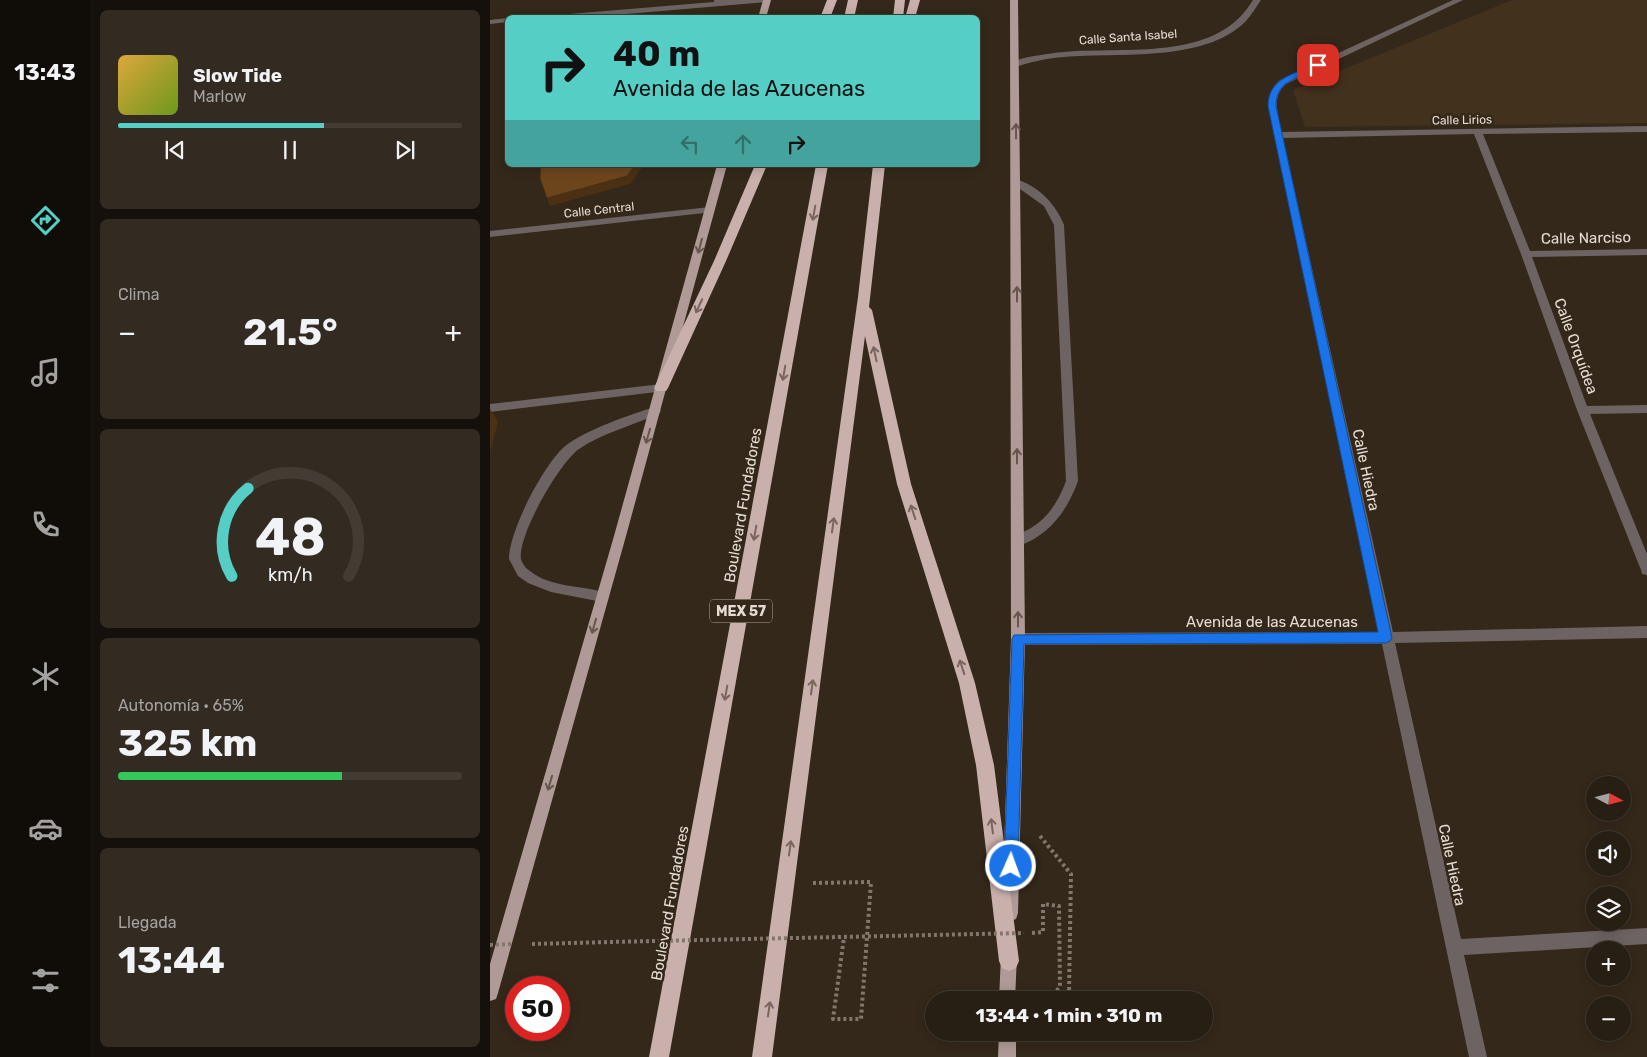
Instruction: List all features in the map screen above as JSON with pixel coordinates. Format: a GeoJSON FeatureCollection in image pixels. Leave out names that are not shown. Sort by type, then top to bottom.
{"type":"FeatureCollection","features":[{"type":"Feature","properties":{"kind":"highway"},"geometry":{"type":"LineString","coordinates":[[826,15],[832,0]]}},
{"type":"Feature","properties":{"kind":"highway"},"geometry":{"type":"LineString","coordinates":[[850,15],[852,0]]}},
{"type":"Feature","properties":{"kind":"highway"},"geometry":{"type":"LineString","coordinates":[[898,15],[900,0]]}},
{"type":"Feature","properties":{"kind":"highway"},"geometry":{"type":"LineString","coordinates":[[911,15],[915,0]]}},
{"type":"Feature","properties":{"kind":"highway"},"geometry":{"type":"LineString","coordinates":[[661,388],[720,261],[760,167]]}},
{"type":"Feature","properties":{"kind":"highway","name":"Boulevard Fundadores"},"geometry":{"type":"LineString","coordinates":[[660,1057],[822,167]]}},
{"type":"Feature","properties":{"kind":"highway"},"geometry":{"type":"LineString","coordinates":[[762,1057],[864,297],[879,167]]}},
{"type":"Feature","properties":{"kind":"highway"},"geometry":{"type":"LineString","coordinates":[[864,297],[904,484],[969,692],[985,765],[1009,961]]}},
{"type":"Feature","properties":{"kind":"main road"},"geometry":{"type":"LineString","coordinates":[[763,15],[767,0]]}},
{"type":"Feature","properties":{"kind":"main road"},"geometry":{"type":"LineString","coordinates":[[1007,991],[1018,639],[1014,0]]}},
{"type":"Feature","properties":{"kind":"main road"},"geometry":{"type":"LineString","coordinates":[[490,994],[655,411],[721,167]]}},
{"type":"Feature","properties":{"kind":"main road"},"geometry":{"type":"LineString","coordinates":[[1007,1057],[1008,1041]]}},
{"type":"Feature","properties":{"kind":"street"},"geometry":{"type":"LineString","coordinates":[[577,15],[717,2],[767,0]]}},
{"type":"Feature","properties":{"kind":"street","name":"Calle Santa Isabel"},"geometry":{"type":"LineString","coordinates":[[1015,64],[1048,56],[1159,50],[1189,46],[1211,39],[1233,28],[1247,15],[1257,0]]}},
{"type":"Feature","properties":{"kind":"street","name":"Calle Hiedra"},"geometry":{"type":"LineString","coordinates":[[1459,0],[1284,82],[1275,88],[1272,96],[1272,106],[1478,1057]]}},
{"type":"Feature","properties":{"kind":"street"},"geometry":{"type":"LineString","coordinates":[[490,22],[505,20]]}},
{"type":"Feature","properties":{"kind":"street","name":"Calle Lirios"},"geometry":{"type":"LineString","coordinates":[[1278,135],[1647,129]]}},
{"type":"Feature","properties":{"kind":"street","name":"Calle Orquídea"},"geometry":{"type":"LineString","coordinates":[[1478,132],[1526,254],[1583,410],[1647,570]]}},
{"type":"Feature","properties":{"kind":"street"},"geometry":{"type":"LineString","coordinates":[[1016,182],[1046,200],[1054,210],[1059,224],[1072,481],[1067,498],[1054,518],[1034,535],[1018,541]]}},
{"type":"Feature","properties":{"kind":"street","name":"Calle Central"},"geometry":{"type":"LineString","coordinates":[[490,234],[710,210]]}},
{"type":"Feature","properties":{"kind":"street","name":"Calle Narciso"},"geometry":{"type":"LineString","coordinates":[[1526,254],[1647,252]]}},
{"type":"Feature","properties":{"kind":"street"},"geometry":{"type":"LineString","coordinates":[[490,408],[661,388]]}},
{"type":"Feature","properties":{"kind":"street"},"geometry":{"type":"LineString","coordinates":[[1583,410],[1647,409]]}},
{"type":"Feature","properties":{"kind":"street"},"geometry":{"type":"LineString","coordinates":[[602,597],[544,584],[525,575],[515,559],[517,541],[544,484],[555,465],[569,450],[655,411]]}},
{"type":"Feature","properties":{"kind":"street","name":"Avenida de las Azucenas"},"geometry":{"type":"LineString","coordinates":[[1018,639],[1386,638],[1647,632]]}},
{"type":"Feature","properties":{"kind":"street"},"geometry":{"type":"LineString","coordinates":[[1453,948],[1647,936]]}},
{"type":"Feature","properties":{"kind":"path"},"geometry":{"type":"LineString","coordinates":[[785,884],[871,882],[861,1019],[834,1019],[844,937]]}},
{"type":"Feature","properties":{"kind":"path"},"geometry":{"type":"LineString","coordinates":[[1043,932],[1043,904],[1059,906],[1060,987],[1056,991]]}},
{"type":"Feature","properties":{"kind":"path"},"geometry":{"type":"LineString","coordinates":[[490,945],[1024,933]]}},
{"type":"Feature","properties":{"kind":"shaded area"},"geometry":{"type":"Polygon","coordinates":[[[1512,0],[1647,0],[1647,123],[1305,127],[1293,90],[1512,0]]]}},
{"type":"Feature","properties":{"kind":"building"},"geometry":{"type":"Polygon","coordinates":[[[541,167],[634,167],[627,176],[547,198],[540,178],[541,167]]]}},
{"type":"Feature","properties":{"kind":"route"},"geometry":{"type":"LineString","coordinates":[[1011,866],[1018,639],[1386,638],[1272,106],[1272,96],[1275,88],[1318,65]]}}]}
